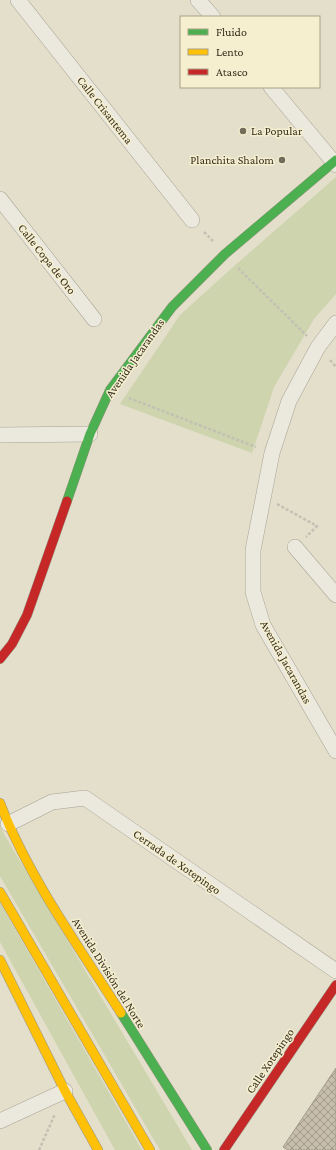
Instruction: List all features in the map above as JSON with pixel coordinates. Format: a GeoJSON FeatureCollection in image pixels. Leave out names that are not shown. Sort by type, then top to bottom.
{"type":"FeatureCollection","features":[{"type":"Feature","properties":{"kind":"street","name":"Calle Crisantema"},"geometry":{"type":"LineString","coordinates":[[18,0],[192,220]]}},
{"type":"Feature","properties":{"kind":"street"},"geometry":{"type":"LineString","coordinates":[[198,0],[212,16]]}},
{"type":"Feature","properties":{"kind":"street"},"geometry":{"type":"LineString","coordinates":[[272,88],[335,163]]}},
{"type":"Feature","properties":{"kind":"street","name":"Avenida Jacarandas"},"geometry":{"type":"LineString","coordinates":[[0,659],[12,644],[27,615],[90,434],[110,390],[172,307],[225,254],[335,163]]}},
{"type":"Feature","properties":{"kind":"street","name":"Calle Copa de Oro"},"geometry":{"type":"LineString","coordinates":[[0,199],[94,319]]}},
{"type":"Feature","properties":{"kind":"street","name":"Avenida Jacarandas"},"geometry":{"type":"LineString","coordinates":[[336,323],[318,347],[289,401],[272,453],[253,550],[253,592],[263,625],[336,751]]}},
{"type":"Feature","properties":{"kind":"street"},"geometry":{"type":"LineString","coordinates":[[0,436],[90,434]]}},
{"type":"Feature","properties":{"kind":"street"},"geometry":{"type":"LineString","coordinates":[[295,547],[336,595]]}},
{"type":"Feature","properties":{"kind":"street","name":"Cerrada de Xotepingo"},"geometry":{"type":"LineString","coordinates":[[8,824],[52,802],[85,798],[336,972]]}},
{"type":"Feature","properties":{"kind":"street","name":"Avenida División del Norte"},"geometry":{"type":"LineString","coordinates":[[0,804],[8,824],[40,885],[207,1150]]}},
{"type":"Feature","properties":{"kind":"street"},"geometry":{"type":"LineString","coordinates":[[0,892],[150,1150]]}},
{"type":"Feature","properties":{"kind":"street"},"geometry":{"type":"LineString","coordinates":[[0,960],[65,1092],[98,1150]]}},
{"type":"Feature","properties":{"kind":"street","name":"Calle Xotepingo"},"geometry":{"type":"LineString","coordinates":[[224,1150],[336,985]]}},
{"type":"Feature","properties":{"kind":"street"},"geometry":{"type":"LineString","coordinates":[[0,1121],[65,1092]]}},
{"type":"Feature","properties":{"kind":"path"},"geometry":{"type":"LineString","coordinates":[[192,220],[336,367]]}},
{"type":"Feature","properties":{"kind":"path"},"geometry":{"type":"LineString","coordinates":[[110,390],[272,453]]}},
{"type":"Feature","properties":{"kind":"path"},"geometry":{"type":"LineString","coordinates":[[263,496],[317,526],[295,547]]}},
{"type":"Feature","properties":{"kind":"path"},"geometry":{"type":"LineString","coordinates":[[39,1150],[65,1092]]}},
{"type":"Feature","properties":{"kind":"green space"},"geometry":{"type":"Polygon","coordinates":[[[336,177],[336,294],[314,319],[274,387],[252,453],[120,404],[180,315],[336,177]]]}},
{"type":"Feature","properties":{"kind":"green space"},"geometry":{"type":"Polygon","coordinates":[[[0,826],[192,1150],[160,1150],[0,876],[0,826]]]}},
{"type":"Feature","properties":{"kind":"green space"},"geometry":{"type":"Polygon","coordinates":[[[0,903],[142,1150],[115,1150],[0,942],[0,903]]]}},
{"type":"Feature","properties":{"kind":"building"},"geometry":{"type":"Polygon","coordinates":[[[336,1068],[336,1150],[288,1150],[283,1147],[336,1068]]]}},
{"type":"Feature","properties":{"kind":"traffic: fast"},"geometry":{"type":"LineString","coordinates":[[67,501],[90,434],[110,390],[172,307],[225,254],[336,160]]}},
{"type":"Feature","properties":{"kind":"traffic: fast"},"geometry":{"type":"LineString","coordinates":[[121,1013],[207,1150]]}},
{"type":"Feature","properties":{"kind":"traffic: slow"},"geometry":{"type":"LineString","coordinates":[[0,803],[25,857],[55,911],[121,1013]]}},
{"type":"Feature","properties":{"kind":"traffic: slow"},"geometry":{"type":"LineString","coordinates":[[0,892],[150,1150]]}},
{"type":"Feature","properties":{"kind":"traffic: slow"},"geometry":{"type":"LineString","coordinates":[[0,960],[65,1091],[98,1150]]}},
{"type":"Feature","properties":{"kind":"traffic: jam"},"geometry":{"type":"LineString","coordinates":[[0,659],[12,644],[27,615],[67,501]]}},
{"type":"Feature","properties":{"kind":"traffic: jam"},"geometry":{"type":"LineString","coordinates":[[224,1150],[336,985]]}},
{"type":"Feature","properties":{"kind":"place","name":"La Popular"},"geometry":{"type":"Point","coordinates":[243,131]}},
{"type":"Feature","properties":{"kind":"place","name":"Planchita Shalom"},"geometry":{"type":"Point","coordinates":[282,160]}}]}
